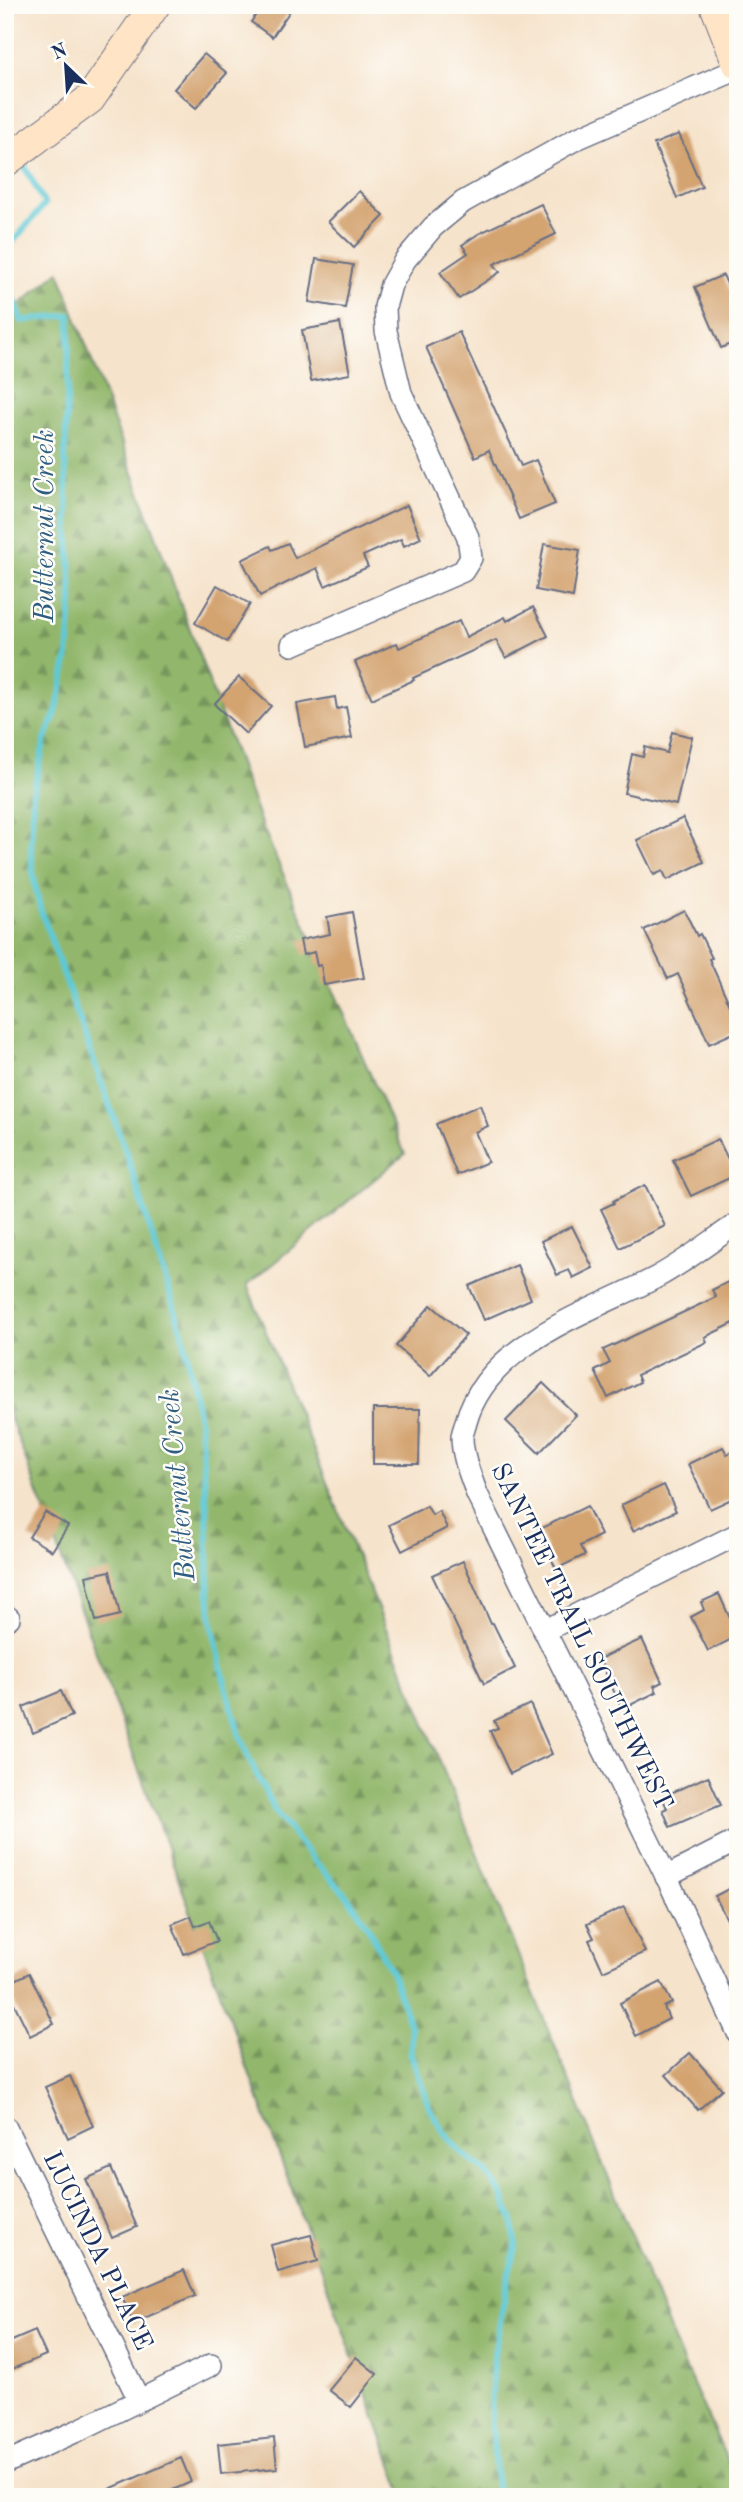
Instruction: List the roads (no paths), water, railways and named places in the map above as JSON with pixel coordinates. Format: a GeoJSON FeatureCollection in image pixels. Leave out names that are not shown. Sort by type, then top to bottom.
{"type":"FeatureCollection","features":[{"type":"Feature","properties":{"kind":"street"},"geometry":{"type":"LineString","coordinates":[[5,162],[90,99],[155,5]]}},
{"type":"Feature","properties":{"kind":"street"},"geometry":{"type":"LineString","coordinates":[[292,645],[463,571],[471,558],[468,537],[401,393],[386,331],[385,307],[391,285],[405,260],[433,227],[463,202],[576,139],[738,67],[715,5]]}},
{"type":"Feature","properties":{"kind":"street","name":"SANTEE TRAIL SOUTHWEST"},"geometry":{"type":"LineString","coordinates":[[738,1223],[660,1275],[546,1332],[508,1358],[485,1383],[471,1406],[462,1437],[468,1469],[477,1494],[666,1877],[738,2033]]}},
{"type":"Feature","properties":{"kind":"street"},"geometry":{"type":"LineString","coordinates":[[544,1631],[738,1534]]}},
{"type":"Feature","properties":{"kind":"street"},"geometry":{"type":"LineString","coordinates":[[666,1877],[738,1840]]}},
{"type":"Feature","properties":{"kind":"street","name":"LUCINDA PLACE"},"geometry":{"type":"LineString","coordinates":[[5,2126],[139,2400]]}},
{"type":"Feature","properties":{"kind":"street"},"geometry":{"type":"LineString","coordinates":[[5,2463],[77,2431],[211,2364]]}},
{"type":"Feature","properties":{"kind":"waterway","name":"Butternut Creek"},"geometry":{"type":"LineString","coordinates":[[5,131],[10,140]]}},
{"type":"Feature","properties":{"kind":"waterway","name":"Butternut Creek"},"geometry":{"type":"LineString","coordinates":[[5,251],[45,204],[21,160]]}},
{"type":"Feature","properties":{"kind":"waterway","name":"Butternut Creek"},"geometry":{"type":"LineString","coordinates":[[14,298],[22,321],[70,315],[65,457],[72,600],[68,655],[62,685],[56,713],[45,739],[33,794],[31,851],[40,908],[128,1158],[184,1339],[200,1424],[212,1623],[239,1733],[275,1811],[310,1856],[348,1897],[365,1922],[391,1971],[410,2026],[411,2054],[430,2109],[444,2132],[463,2154],[485,2171],[502,2194],[513,2221],[516,2248],[493,2361],[491,2417],[498,2497]]}}]}
